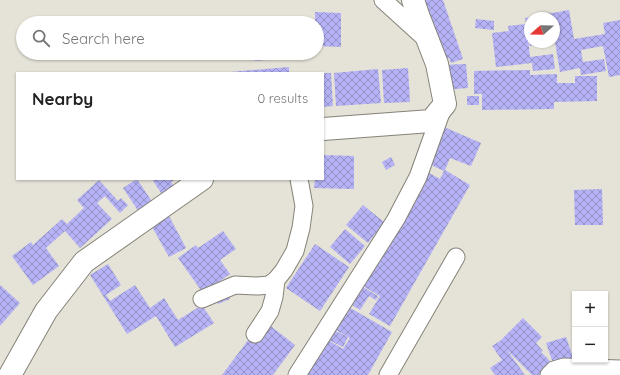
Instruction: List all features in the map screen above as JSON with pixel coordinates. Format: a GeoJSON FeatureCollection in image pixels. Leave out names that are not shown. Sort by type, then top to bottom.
{"type":"FeatureCollection","features":[{"type":"Feature","properties":{"kind":"street"},"geometry":{"type":"LineString","coordinates":[[382,0],[428,40]]}},
{"type":"Feature","properties":{"kind":"street"},"geometry":{"type":"LineString","coordinates":[[296,375],[396,219],[418,177],[445,104],[437,64],[413,0]]}},
{"type":"Feature","properties":{"kind":"street"},"geometry":{"type":"LineString","coordinates":[[324,129],[432,121],[445,104]]}},
{"type":"Feature","properties":{"kind":"street"},"geometry":{"type":"LineString","coordinates":[[10,375],[46,311],[84,262],[201,180]]}},
{"type":"Feature","properties":{"kind":"street"},"geometry":{"type":"LineString","coordinates":[[202,299],[235,285],[268,285],[276,280],[295,252],[301,228],[304,206],[299,180]]}},
{"type":"Feature","properties":{"kind":"street"},"geometry":{"type":"LineString","coordinates":[[388,375],[456,257]]}},
{"type":"Feature","properties":{"kind":"street"},"geometry":{"type":"LineString","coordinates":[[255,334],[270,311],[274,297],[276,280]]}},
{"type":"Feature","properties":{"kind":"street"},"geometry":{"type":"LineString","coordinates":[[549,375],[554,370],[564,366],[620,369]]}},
{"type":"Feature","properties":{"kind":"building"},"geometry":{"type":"Polygon","coordinates":[[[416,0],[443,0],[463,59],[451,63],[449,58],[431,64],[416,0]]]}},
{"type":"Feature","properties":{"kind":"building"},"geometry":{"type":"Polygon","coordinates":[[[569,10],[574,39],[605,34],[603,23],[620,20],[620,75],[609,77],[603,46],[581,50],[583,62],[604,59],[606,71],[581,75],[580,68],[560,72],[556,48],[560,48],[560,12],[558,12],[569,10]]]}},
{"type":"Feature","properties":{"kind":"building"},"geometry":{"type":"Polygon","coordinates":[[[315,12],[341,13],[341,47],[324,46],[324,16],[315,16],[315,12]]]}},
{"type":"Feature","properties":{"kind":"building"},"geometry":{"type":"Polygon","coordinates":[[[476,19],[494,21],[494,30],[475,28],[476,19]]]}},
{"type":"Feature","properties":{"kind":"building"},"geometry":{"type":"Polygon","coordinates":[[[524,24],[524,48],[529,48],[530,57],[553,54],[555,69],[533,71],[532,63],[496,67],[492,33],[509,31],[508,26],[524,24]]]}},
{"type":"Feature","properties":{"kind":"building"},"geometry":{"type":"Polygon","coordinates":[[[466,64],[468,88],[442,90],[441,65],[466,64]]]}},
{"type":"Feature","properties":{"kind":"building"},"geometry":{"type":"Polygon","coordinates":[[[289,67],[289,72],[230,72],[289,67]]]}},
{"type":"Feature","properties":{"kind":"building"},"geometry":{"type":"Polygon","coordinates":[[[408,68],[410,102],[384,103],[382,70],[408,68]]]}},
{"type":"Feature","properties":{"kind":"building"},"geometry":{"type":"Polygon","coordinates":[[[378,69],[381,103],[336,106],[334,73],[378,69]]]}},
{"type":"Feature","properties":{"kind":"building"},"geometry":{"type":"Polygon","coordinates":[[[530,70],[530,75],[557,74],[557,83],[575,83],[575,76],[597,76],[597,101],[554,102],[554,109],[482,110],[482,94],[474,94],[474,71],[530,70]]]}},
{"type":"Feature","properties":{"kind":"building"},"geometry":{"type":"Polygon","coordinates":[[[324,73],[331,73],[333,106],[324,107],[324,73]]]}},
{"type":"Feature","properties":{"kind":"building"},"geometry":{"type":"Polygon","coordinates":[[[467,96],[479,96],[479,105],[467,105],[467,96]]]}},
{"type":"Feature","properties":{"kind":"building"},"geometry":{"type":"Polygon","coordinates":[[[444,127],[481,143],[471,166],[450,158],[445,170],[470,185],[390,326],[369,314],[380,296],[356,282],[422,169],[440,179],[444,171],[429,164],[444,127]]]}},
{"type":"Feature","properties":{"kind":"building"},"geometry":{"type":"Polygon","coordinates":[[[324,155],[354,156],[354,189],[314,188],[315,180],[324,180],[324,155]]]}},
{"type":"Feature","properties":{"kind":"building"},"geometry":{"type":"Polygon","coordinates":[[[391,157],[395,165],[386,170],[382,162],[391,157]]]}},
{"type":"Feature","properties":{"kind":"building"},"geometry":{"type":"Polygon","coordinates":[[[99,180],[118,201],[121,198],[128,205],[120,213],[105,196],[97,203],[112,219],[80,248],[65,231],[46,248],[59,266],[33,285],[12,256],[31,242],[33,245],[62,219],[67,224],[84,208],[77,200],[99,180]]]}},
{"type":"Feature","properties":{"kind":"building"},"geometry":{"type":"Polygon","coordinates":[[[138,180],[153,203],[139,212],[123,188],[138,180]]]}},
{"type":"Feature","properties":{"kind":"building"},"geometry":{"type":"Polygon","coordinates":[[[153,180],[174,180],[171,182],[175,188],[163,196],[153,180]]]}},
{"type":"Feature","properties":{"kind":"building"},"geometry":{"type":"Polygon","coordinates":[[[602,189],[603,225],[575,225],[574,190],[602,189]]]}},
{"type":"Feature","properties":{"kind":"building"},"geometry":{"type":"Polygon","coordinates":[[[363,205],[384,222],[368,243],[346,225],[363,205]]]}},
{"type":"Feature","properties":{"kind":"building"},"geometry":{"type":"Polygon","coordinates":[[[169,216],[186,248],[169,257],[151,225],[169,216]]]}},
{"type":"Feature","properties":{"kind":"building"},"geometry":{"type":"Polygon","coordinates":[[[345,229],[365,246],[350,264],[330,247],[345,229]]]}},
{"type":"Feature","properties":{"kind":"building"},"geometry":{"type":"Polygon","coordinates":[[[223,231],[236,249],[220,260],[230,274],[203,293],[178,258],[196,245],[198,248],[223,231]]]}},
{"type":"Feature","properties":{"kind":"building"},"geometry":{"type":"Polygon","coordinates":[[[315,244],[349,267],[320,311],[286,288],[315,244]]]}},
{"type":"Feature","properties":{"kind":"building"},"geometry":{"type":"Polygon","coordinates":[[[108,264],[121,285],[106,295],[110,301],[135,285],[150,308],[164,298],[178,320],[202,305],[214,323],[175,347],[156,316],[127,334],[90,275],[108,264]]]}},
{"type":"Feature","properties":{"kind":"building"},"geometry":{"type":"Polygon","coordinates":[[[0,285],[20,303],[0,326],[0,285]]]}},
{"type":"Feature","properties":{"kind":"building"},"geometry":{"type":"Polygon","coordinates":[[[361,286],[378,296],[376,300],[369,296],[360,310],[343,299],[361,286]]]}},
{"type":"Feature","properties":{"kind":"building"},"geometry":{"type":"Polygon","coordinates":[[[227,291],[230,299],[218,304],[215,296],[227,291]]]}},
{"type":"Feature","properties":{"kind":"building"},"geometry":{"type":"Polygon","coordinates":[[[340,302],[392,332],[368,375],[296,375],[325,326],[348,337],[343,347],[323,337],[343,349],[350,338],[327,325],[340,302]]]}},
{"type":"Feature","properties":{"kind":"building"},"geometry":{"type":"Polygon","coordinates":[[[523,318],[542,337],[536,343],[543,351],[541,352],[552,363],[541,375],[532,375],[507,350],[525,375],[495,375],[490,368],[502,360],[492,346],[500,341],[523,318]]]}},
{"type":"Feature","properties":{"kind":"building"},"geometry":{"type":"Polygon","coordinates":[[[263,320],[295,345],[273,375],[222,375],[263,320]]]}},
{"type":"Feature","properties":{"kind":"building"},"geometry":{"type":"Polygon","coordinates":[[[566,337],[572,354],[572,363],[575,363],[577,369],[555,369],[546,343],[566,337]]]}}]}
